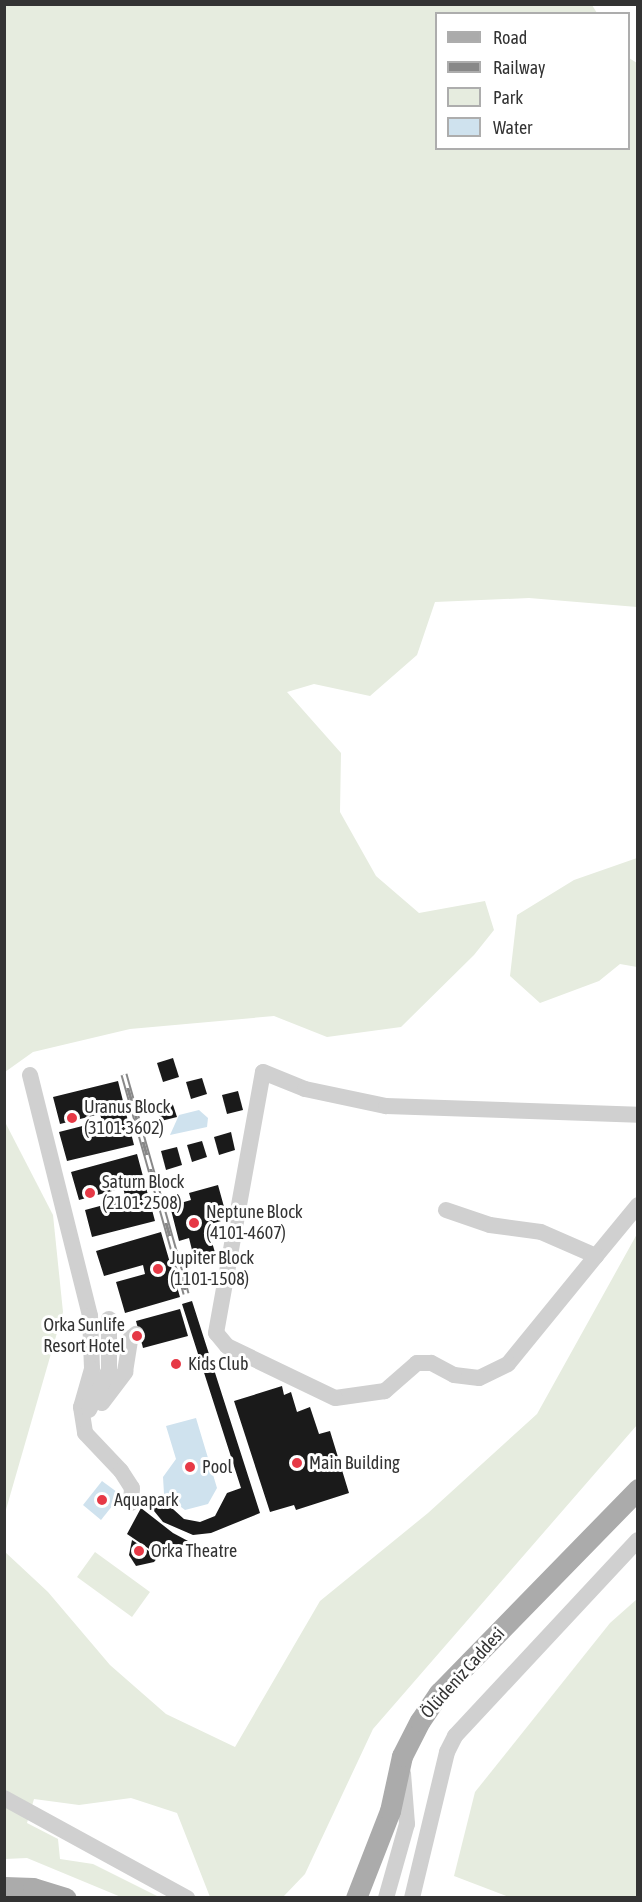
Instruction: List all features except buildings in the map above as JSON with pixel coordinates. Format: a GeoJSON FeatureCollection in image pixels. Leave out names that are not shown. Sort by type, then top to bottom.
{"type":"FeatureCollection","features":[{"type":"Feature","properties":{"kind":"main road","name":"Ölüdeniz Caddesi"},"geometry":{"type":"LineString","coordinates":[[356,1898],[390,1811],[402,1756],[439,1693],[638,1489]]}},
{"type":"Feature","properties":{"kind":"main road"},"geometry":{"type":"LineString","coordinates":[[4,1887],[33,1888],[65,1898]]}},
{"type":"Feature","properties":{"kind":"street"},"geometry":{"type":"LineString","coordinates":[[638,1115],[386,1106],[305,1089],[263,1072],[216,1333],[227,1346],[335,1398],[385,1391],[417,1363],[431,1363],[454,1376],[479,1378],[508,1364],[638,1205]]}},
{"type":"Feature","properties":{"kind":"street"},"geometry":{"type":"LineString","coordinates":[[30,1075],[90,1316],[92,1369],[81,1407],[85,1433],[121,1471],[132,1488],[131,1503]]}},
{"type":"Feature","properties":{"kind":"street"},"geometry":{"type":"LineString","coordinates":[[446,1210],[490,1225],[541,1232],[596,1256]]}},
{"type":"Feature","properties":{"kind":"street"},"geometry":{"type":"LineString","coordinates":[[91,1440],[88,1414],[109,1370],[109,1319]]}},
{"type":"Feature","properties":{"kind":"street"},"geometry":{"type":"LineString","coordinates":[[91,1440],[93,1419],[125,1372],[130,1339],[136,1334]]}},
{"type":"Feature","properties":{"kind":"street"},"geometry":{"type":"LineString","coordinates":[[412,1897],[447,1752],[455,1736],[638,1540]]}},
{"type":"Feature","properties":{"kind":"street"},"geometry":{"type":"LineString","coordinates":[[386,1898],[407,1824],[402,1756]]}},
{"type":"Feature","properties":{"kind":"street"},"geometry":{"type":"LineString","coordinates":[[4,1798],[187,1898]]}},
{"type":"Feature","properties":{"kind":"green space"},"geometry":{"type":"Polygon","coordinates":[[[5,4],[592,5],[596,12],[435,12],[435,150],[630,150],[630,59],[637,63],[637,607],[529,598],[435,602],[417,655],[370,696],[314,684],[287,692],[341,753],[340,812],[376,876],[419,913],[485,901],[494,930],[474,955],[401,1027],[327,1037],[274,1016],[130,1029],[33,1052],[5,1072],[5,4]]]}},
{"type":"Feature","properties":{"kind":"green space"},"geometry":{"type":"Polygon","coordinates":[[[637,858],[637,967],[620,964],[599,981],[540,1003],[510,976],[517,915],[574,880],[637,858]]]}},
{"type":"Feature","properties":{"kind":"green space"},"geometry":{"type":"Polygon","coordinates":[[[5,1122],[53,1215],[63,1312],[5,1513],[5,1122]]]}},
{"type":"Feature","properties":{"kind":"green space"},"geometry":{"type":"Polygon","coordinates":[[[637,1234],[637,1425],[373,1729],[305,1874],[283,1897],[210,1897],[177,1813],[131,1798],[79,1805],[34,1799],[27,1823],[58,1839],[60,1859],[93,1864],[159,1897],[121,1897],[27,1858],[5,1859],[4,1551],[48,1592],[110,1665],[166,1714],[235,1747],[320,1601],[428,1513],[537,1414],[637,1234]]]}},
{"type":"Feature","properties":{"kind":"green space"},"geometry":{"type":"Polygon","coordinates":[[[95,1552],[150,1592],[132,1617],[77,1577],[95,1552]]]}},
{"type":"Feature","properties":{"kind":"green space"},"geometry":{"type":"Polygon","coordinates":[[[637,1599],[637,1897],[509,1897],[454,1876],[475,1792],[610,1623],[637,1599]]]}},
{"type":"Feature","properties":{"kind":"water"},"geometry":{"type":"Polygon","coordinates":[[[199,1110],[208,1118],[207,1127],[170,1135],[179,1115],[199,1110]]]}},
{"type":"Feature","properties":{"kind":"water","name":"Pool"},"geometry":{"type":"Polygon","coordinates":[[[196,1418],[217,1488],[208,1504],[185,1510],[164,1494],[163,1477],[176,1459],[166,1426],[196,1418]]]}},
{"type":"Feature","properties":{"kind":"water","name":"Aquapark"},"geometry":{"type":"Polygon","coordinates":[[[102,1481],[121,1495],[101,1520],[83,1505],[102,1481]]]}},
{"type":"Feature","properties":{"kind":"railway"},"geometry":{"type":"LineString","coordinates":[[124,1074],[186,1293]]}},
{"type":"Feature","properties":{"kind":"place","name":"Uranus Block (3101-3602)"},"geometry":{"type":"Point","coordinates":[72,1118]}},
{"type":"Feature","properties":{"kind":"place","name":"Saturn Block (2101-2508)"},"geometry":{"type":"Point","coordinates":[90,1193]}},
{"type":"Feature","properties":{"kind":"place","name":"Neptune Block (4101-4607)"},"geometry":{"type":"Point","coordinates":[194,1223]}},
{"type":"Feature","properties":{"kind":"place","name":"Jupiter Block (1101-1508)"},"geometry":{"type":"Point","coordinates":[158,1269]}},
{"type":"Feature","properties":{"kind":"place","name":"Orka Sunlife Resort Hotel"},"geometry":{"type":"Point","coordinates":[137,1336]}},
{"type":"Feature","properties":{"kind":"place","name":"Kids Club"},"geometry":{"type":"Point","coordinates":[176,1364]}},
{"type":"Feature","properties":{"kind":"place","name":"Main Building"},"geometry":{"type":"Point","coordinates":[297,1463]}},
{"type":"Feature","properties":{"kind":"place","name":"Pool"},"geometry":{"type":"Point","coordinates":[190,1467]}},
{"type":"Feature","properties":{"kind":"place","name":"Aquapark"},"geometry":{"type":"Point","coordinates":[102,1500]}},
{"type":"Feature","properties":{"kind":"place","name":"Orka Theatre"},"geometry":{"type":"Point","coordinates":[139,1551]}}]}
